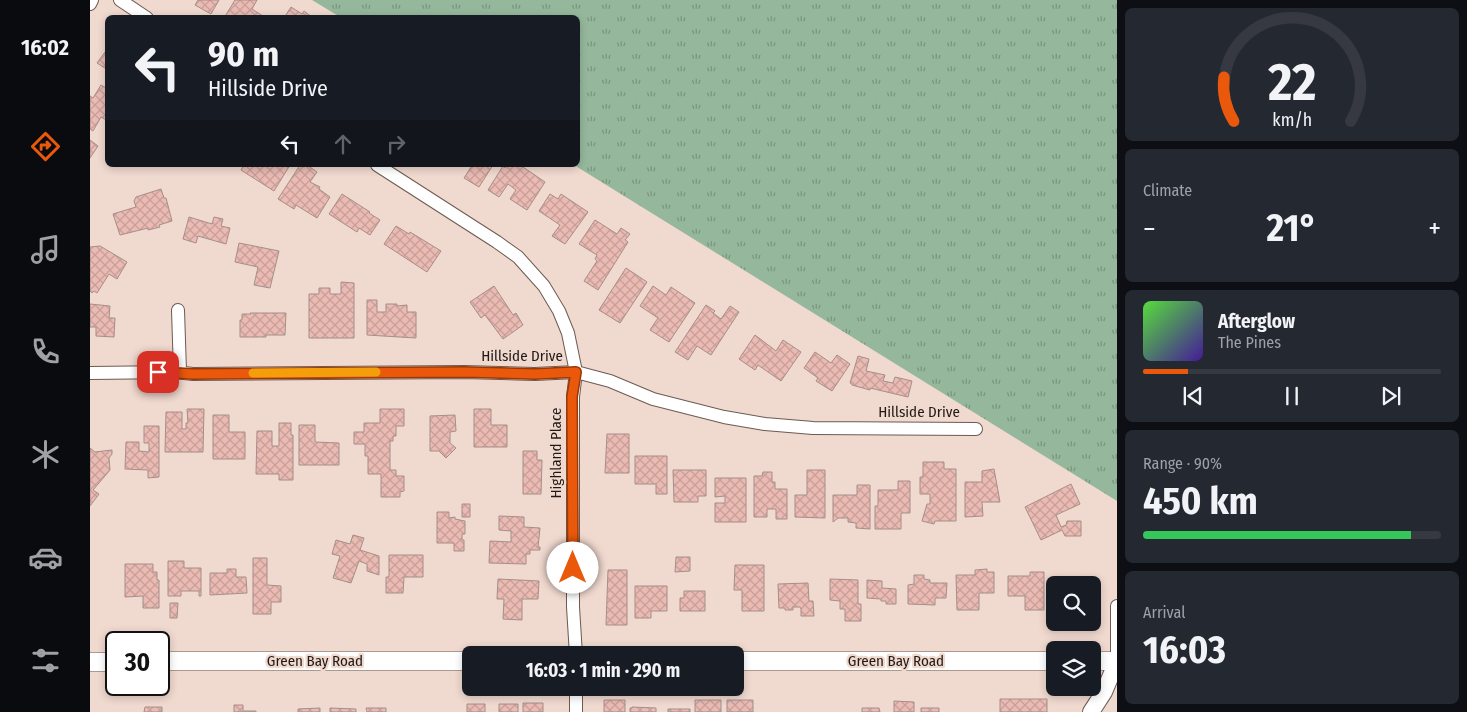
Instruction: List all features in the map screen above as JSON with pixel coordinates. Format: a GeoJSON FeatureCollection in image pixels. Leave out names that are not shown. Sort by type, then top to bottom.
{"type":"FeatureCollection","features":[{"type":"Feature","properties":{"kind":"main road","name":"Green Bay Road"},"geometry":{"type":"LineString","coordinates":[[170,662],[462,661]]}},
{"type":"Feature","properties":{"kind":"main road","name":"Green Bay Road"},"geometry":{"type":"LineString","coordinates":[[744,661],[1046,661]]}},
{"type":"Feature","properties":{"kind":"main road"},"geometry":{"type":"LineString","coordinates":[[1101,661],[1117,661]]}},
{"type":"Feature","properties":{"kind":"main road"},"geometry":{"type":"LineString","coordinates":[[90,662],[105,662]]}},
{"type":"Feature","properties":{"kind":"street"},"geometry":{"type":"LineString","coordinates":[[90,4],[92,0]]}},
{"type":"Feature","properties":{"kind":"street"},"geometry":{"type":"LineString","coordinates":[[120,0],[142,15]]}},
{"type":"Feature","properties":{"kind":"street","name":"Highland Place"},"geometry":{"type":"LineString","coordinates":[[379,167],[518,257],[544,286],[559,311],[568,333],[576,372],[572,397],[573,607],[575,646]]}},
{"type":"Feature","properties":{"kind":"street"},"geometry":{"type":"LineString","coordinates":[[178,310],[180,372]]}},
{"type":"Feature","properties":{"kind":"street","name":"Hillside Drive"},"geometry":{"type":"LineString","coordinates":[[90,373],[464,372],[535,374],[576,372],[610,381],[653,399],[724,417],[765,424],[813,428],[976,429]]}},
{"type":"Feature","properties":{"kind":"street"},"geometry":{"type":"LineString","coordinates":[[1091,712],[1104,692],[1117,661],[1117,606]]}},
{"type":"Feature","properties":{"kind":"street"},"geometry":{"type":"LineString","coordinates":[[576,696],[576,712]]}},
{"type":"Feature","properties":{"kind":"green space"},"geometry":{"type":"Polygon","coordinates":[[[312,0],[1117,0],[1117,501],[577,167],[580,167],[580,15],[337,15],[312,0]]]}},
{"type":"Feature","properties":{"kind":"building"},"geometry":{"type":"Polygon","coordinates":[[[198,0],[219,0],[211,14],[195,5],[198,0]]]}},
{"type":"Feature","properties":{"kind":"building"},"geometry":{"type":"Polygon","coordinates":[[[235,0],[257,0],[252,9],[261,15],[226,15],[235,0]]]}},
{"type":"Feature","properties":{"kind":"building"},"geometry":{"type":"Polygon","coordinates":[[[291,7],[302,14],[304,11],[309,15],[286,15],[291,7]]]}},
{"type":"Feature","properties":{"kind":"building"},"geometry":{"type":"Polygon","coordinates":[[[105,52],[105,68],[97,63],[105,52]]]}},
{"type":"Feature","properties":{"kind":"building"},"geometry":{"type":"Polygon","coordinates":[[[101,85],[105,87],[105,119],[101,117],[93,131],[90,129],[90,96],[93,98],[101,85]]]}},
{"type":"Feature","properties":{"kind":"building"},"geometry":{"type":"Polygon","coordinates":[[[90,140],[98,146],[90,158],[90,140]]]}},
{"type":"Feature","properties":{"kind":"building"},"geometry":{"type":"Polygon","coordinates":[[[243,167],[289,167],[274,191],[241,170],[243,167]]]}},
{"type":"Feature","properties":{"kind":"building"},"geometry":{"type":"Polygon","coordinates":[[[299,167],[310,167],[317,172],[310,182],[320,187],[319,189],[330,197],[317,218],[296,205],[294,209],[278,199],[299,167]]]}},
{"type":"Feature","properties":{"kind":"building"},"geometry":{"type":"Polygon","coordinates":[[[471,167],[492,167],[479,187],[464,178],[471,167]]]}},
{"type":"Feature","properties":{"kind":"building"},"geometry":{"type":"Polygon","coordinates":[[[502,167],[523,167],[545,182],[527,210],[510,199],[516,190],[508,184],[499,197],[488,190],[502,167]]]}},
{"type":"Feature","properties":{"kind":"building"},"geometry":{"type":"Polygon","coordinates":[[[161,189],[164,198],[166,198],[172,221],[159,225],[160,227],[120,235],[113,214],[136,207],[134,201],[136,197],[161,189]]]}},
{"type":"Feature","properties":{"kind":"building"},"geometry":{"type":"Polygon","coordinates":[[[342,194],[380,220],[370,235],[359,228],[357,232],[329,214],[342,194]]]}},
{"type":"Feature","properties":{"kind":"building"},"geometry":{"type":"Polygon","coordinates":[[[550,194],[558,199],[561,194],[588,212],[565,244],[552,236],[560,225],[539,211],[550,194]]]}},
{"type":"Feature","properties":{"kind":"building"},"geometry":{"type":"Polygon","coordinates":[[[189,217],[212,224],[214,217],[223,219],[221,226],[230,228],[226,244],[198,236],[196,243],[183,239],[189,217]]]}},
{"type":"Feature","properties":{"kind":"building"},"geometry":{"type":"Polygon","coordinates":[[[595,220],[617,234],[621,228],[630,234],[625,240],[628,242],[598,290],[584,281],[597,261],[595,259],[597,255],[579,244],[595,220]]]}},
{"type":"Feature","properties":{"kind":"building"},"geometry":{"type":"Polygon","coordinates":[[[396,226],[409,234],[410,232],[441,251],[427,272],[384,244],[396,226]]]}},
{"type":"Feature","properties":{"kind":"building"},"geometry":{"type":"Polygon","coordinates":[[[239,243],[279,251],[270,288],[254,285],[258,267],[235,262],[239,243]]]}},
{"type":"Feature","properties":{"kind":"building"},"geometry":{"type":"Polygon","coordinates":[[[100,246],[127,262],[117,279],[109,274],[97,293],[94,291],[92,293],[90,291],[90,247],[100,246]]]}},
{"type":"Feature","properties":{"kind":"building"},"geometry":{"type":"Polygon","coordinates":[[[626,268],[647,282],[620,323],[599,310],[626,268]]]}},
{"type":"Feature","properties":{"kind":"building"},"geometry":{"type":"Polygon","coordinates":[[[341,282],[354,283],[354,338],[309,338],[309,294],[319,294],[319,288],[330,288],[330,294],[341,294],[341,282]]]}},
{"type":"Feature","properties":{"kind":"building"},"geometry":{"type":"Polygon","coordinates":[[[494,286],[513,315],[516,313],[523,325],[503,339],[485,315],[481,318],[470,302],[494,286]]]}},
{"type":"Feature","properties":{"kind":"building"},"geometry":{"type":"Polygon","coordinates":[[[653,286],[666,295],[671,287],[695,303],[669,342],[650,330],[658,318],[640,306],[653,286]]]}},
{"type":"Feature","properties":{"kind":"building"},"geometry":{"type":"Polygon","coordinates":[[[367,300],[377,300],[377,312],[386,312],[386,304],[407,305],[407,312],[416,312],[416,338],[367,335],[367,300]]]}},
{"type":"Feature","properties":{"kind":"building"},"geometry":{"type":"Polygon","coordinates":[[[90,304],[110,306],[109,318],[115,318],[114,337],[96,336],[96,327],[90,327],[90,304]]]}},
{"type":"Feature","properties":{"kind":"building"},"geometry":{"type":"Polygon","coordinates":[[[706,305],[715,311],[713,313],[721,319],[730,306],[739,312],[711,355],[697,346],[688,360],[675,352],[706,305]]]}},
{"type":"Feature","properties":{"kind":"building"},"geometry":{"type":"Polygon","coordinates":[[[286,313],[285,335],[240,337],[242,314],[286,313]]]}},
{"type":"Feature","properties":{"kind":"building"},"geometry":{"type":"Polygon","coordinates":[[[755,335],[776,351],[783,340],[801,352],[781,381],[758,365],[755,370],[739,359],[755,335]]]}},
{"type":"Feature","properties":{"kind":"building"},"geometry":{"type":"Polygon","coordinates":[[[815,352],[831,363],[837,355],[850,364],[832,391],[816,381],[818,378],[804,368],[815,352]]]}},
{"type":"Feature","properties":{"kind":"building"},"geometry":{"type":"Polygon","coordinates":[[[858,356],[869,359],[866,371],[885,375],[883,381],[893,383],[895,377],[912,381],[908,397],[852,385],[850,383],[858,356]]]}},
{"type":"Feature","properties":{"kind":"building"},"geometry":{"type":"Polygon","coordinates":[[[187,409],[204,409],[203,452],[165,452],[166,412],[182,412],[182,429],[186,429],[186,423],[188,423],[187,409]]]}},
{"type":"Feature","properties":{"kind":"building"},"geometry":{"type":"Polygon","coordinates":[[[380,409],[404,409],[404,426],[396,426],[396,436],[393,436],[393,441],[390,441],[390,470],[396,470],[396,476],[404,476],[404,491],[400,492],[400,497],[381,497],[381,474],[368,474],[368,456],[365,456],[365,444],[354,444],[354,432],[364,432],[364,423],[380,423],[380,409]]]}},
{"type":"Feature","properties":{"kind":"building"},"geometry":{"type":"Polygon","coordinates":[[[474,409],[491,409],[491,425],[507,425],[507,447],[474,447],[474,409]]]}},
{"type":"Feature","properties":{"kind":"building"},"geometry":{"type":"Polygon","coordinates":[[[213,415],[229,415],[229,432],[245,432],[245,459],[213,459],[213,415]]]}},
{"type":"Feature","properties":{"kind":"building"},"geometry":{"type":"Polygon","coordinates":[[[455,415],[456,431],[450,432],[450,443],[456,448],[446,458],[439,451],[430,451],[430,416],[455,415]]]}},
{"type":"Feature","properties":{"kind":"building"},"geometry":{"type":"Polygon","coordinates":[[[279,423],[291,423],[291,435],[293,435],[293,480],[279,480],[279,474],[256,474],[257,431],[272,431],[272,446],[279,446],[279,423]]]}},
{"type":"Feature","properties":{"kind":"building"},"geometry":{"type":"Polygon","coordinates":[[[299,425],[315,425],[315,442],[339,443],[339,465],[299,465],[299,425]]]}},
{"type":"Feature","properties":{"kind":"building"},"geometry":{"type":"Polygon","coordinates":[[[144,426],[159,426],[159,477],[148,478],[148,470],[125,469],[126,442],[139,442],[139,451],[149,452],[149,443],[144,443],[144,426]]]}},
{"type":"Feature","properties":{"kind":"building"},"geometry":{"type":"Polygon","coordinates":[[[607,434],[629,434],[629,473],[605,473],[607,434]]]}},
{"type":"Feature","properties":{"kind":"building"},"geometry":{"type":"Polygon","coordinates":[[[90,448],[95,452],[112,450],[112,454],[109,458],[110,470],[93,490],[99,494],[90,506],[90,448]]]}},
{"type":"Feature","properties":{"kind":"building"},"geometry":{"type":"Polygon","coordinates":[[[523,451],[537,451],[537,460],[542,460],[541,494],[523,494],[523,451]]]}},
{"type":"Feature","properties":{"kind":"building"},"geometry":{"type":"Polygon","coordinates":[[[635,456],[667,456],[667,494],[656,494],[656,484],[635,484],[635,456]]]}},
{"type":"Feature","properties":{"kind":"building"},"geometry":{"type":"Polygon","coordinates":[[[923,462],[944,462],[944,469],[956,469],[956,521],[935,521],[934,524],[922,521],[927,504],[930,504],[930,494],[920,494],[920,477],[923,477],[923,462]]]}},
{"type":"Feature","properties":{"kind":"building"},"geometry":{"type":"Polygon","coordinates":[[[994,469],[1000,502],[982,502],[983,516],[965,517],[965,482],[982,482],[982,471],[994,469]]]}},
{"type":"Feature","properties":{"kind":"building"},"geometry":{"type":"Polygon","coordinates":[[[673,470],[706,470],[706,496],[698,496],[698,502],[674,502],[673,470]]]}},
{"type":"Feature","properties":{"kind":"building"},"geometry":{"type":"Polygon","coordinates":[[[807,470],[825,470],[825,518],[795,517],[795,495],[807,495],[807,470]]]}},
{"type":"Feature","properties":{"kind":"building"},"geometry":{"type":"Polygon","coordinates":[[[763,472],[772,472],[772,482],[775,482],[775,489],[787,489],[787,519],[776,519],[776,509],[767,509],[767,517],[754,517],[754,476],[762,476],[763,472]]]}},
{"type":"Feature","properties":{"kind":"building"},"geometry":{"type":"Polygon","coordinates":[[[715,478],[746,478],[746,522],[715,522],[715,503],[725,503],[725,496],[715,497],[715,478]]]}},
{"type":"Feature","properties":{"kind":"building"},"geometry":{"type":"Polygon","coordinates":[[[898,481],[910,481],[910,513],[901,513],[901,529],[875,529],[875,506],[878,506],[878,490],[898,490],[898,481]]]}},
{"type":"Feature","properties":{"kind":"building"},"geometry":{"type":"Polygon","coordinates":[[[1071,484],[1080,504],[1056,515],[1061,527],[1066,525],[1067,521],[1081,521],[1081,536],[1065,536],[1062,530],[1041,540],[1025,507],[1071,484]]]}},
{"type":"Feature","properties":{"kind":"building"},"geometry":{"type":"Polygon","coordinates":[[[857,485],[870,485],[870,529],[856,528],[856,523],[848,522],[848,518],[838,518],[833,522],[833,495],[857,495],[857,485]]]}},
{"type":"Feature","properties":{"kind":"building"},"geometry":{"type":"Polygon","coordinates":[[[462,504],[470,504],[470,517],[462,517],[462,504]]]}},
{"type":"Feature","properties":{"kind":"building"},"geometry":{"type":"Polygon","coordinates":[[[437,512],[449,512],[449,518],[455,517],[455,519],[465,521],[465,534],[462,534],[464,551],[454,551],[454,543],[437,543],[437,512]]]}},
{"type":"Feature","properties":{"kind":"building"},"geometry":{"type":"Polygon","coordinates":[[[499,516],[524,517],[524,527],[540,528],[538,547],[540,547],[540,550],[530,550],[530,554],[526,554],[526,564],[489,563],[490,541],[511,542],[511,531],[499,530],[499,516]]]}},
{"type":"Feature","properties":{"kind":"building"},"geometry":{"type":"Polygon","coordinates":[[[353,535],[364,538],[360,550],[379,556],[379,575],[367,571],[367,564],[359,561],[351,583],[333,578],[340,556],[332,554],[336,540],[350,544],[353,535]]]}},
{"type":"Feature","properties":{"kind":"building"},"geometry":{"type":"Polygon","coordinates":[[[389,555],[423,555],[423,577],[404,577],[403,593],[386,593],[386,577],[389,577],[389,555]]]}},
{"type":"Feature","properties":{"kind":"building"},"geometry":{"type":"Polygon","coordinates":[[[676,557],[690,557],[690,571],[675,572],[676,557]]]}},
{"type":"Feature","properties":{"kind":"building"},"geometry":{"type":"Polygon","coordinates":[[[253,558],[267,558],[267,585],[281,586],[281,602],[271,602],[271,614],[253,614],[253,558]]]}},
{"type":"Feature","properties":{"kind":"building"},"geometry":{"type":"Polygon","coordinates":[[[168,561],[184,561],[184,568],[201,568],[201,596],[199,596],[199,591],[181,591],[181,596],[168,596],[168,561]]]}},
{"type":"Feature","properties":{"kind":"building"},"geometry":{"type":"Polygon","coordinates":[[[125,564],[153,564],[153,572],[157,572],[157,580],[159,580],[159,608],[143,608],[143,596],[125,597],[125,564]]]}},
{"type":"Feature","properties":{"kind":"building"},"geometry":{"type":"Polygon","coordinates":[[[735,565],[764,565],[764,611],[742,611],[742,590],[734,590],[735,565]]]}},
{"type":"Feature","properties":{"kind":"building"},"geometry":{"type":"Polygon","coordinates":[[[227,569],[236,569],[236,577],[246,577],[247,593],[210,595],[210,573],[227,573],[227,569]]]}},
{"type":"Feature","properties":{"kind":"building"},"geometry":{"type":"Polygon","coordinates":[[[987,569],[987,572],[994,572],[994,593],[979,593],[979,610],[957,610],[956,575],[975,575],[975,570],[987,569]]]}},
{"type":"Feature","properties":{"kind":"building"},"geometry":{"type":"Polygon","coordinates":[[[608,570],[627,570],[627,625],[606,625],[608,570]]]}},
{"type":"Feature","properties":{"kind":"building"},"geometry":{"type":"Polygon","coordinates":[[[1030,572],[1044,572],[1044,610],[1025,610],[1025,596],[1008,596],[1008,576],[1030,576],[1030,572]]]}},
{"type":"Feature","properties":{"kind":"building"},"geometry":{"type":"Polygon","coordinates":[[[914,575],[924,575],[924,579],[930,580],[930,583],[947,583],[946,598],[935,598],[935,605],[908,604],[908,585],[914,584],[914,575]]]}},
{"type":"Feature","properties":{"kind":"building"},"geometry":{"type":"Polygon","coordinates":[[[498,579],[539,581],[538,599],[522,599],[522,620],[503,619],[504,599],[497,599],[498,579]]]}},
{"type":"Feature","properties":{"kind":"building"},"geometry":{"type":"Polygon","coordinates":[[[830,579],[858,580],[858,604],[861,604],[861,621],[845,621],[845,609],[840,609],[840,601],[830,600],[830,579]]]}},
{"type":"Feature","properties":{"kind":"building"},"geometry":{"type":"Polygon","coordinates":[[[867,580],[882,581],[882,588],[896,589],[896,604],[886,604],[886,601],[881,601],[881,599],[867,598],[867,580]]]}},
{"type":"Feature","properties":{"kind":"building"},"geometry":{"type":"Polygon","coordinates":[[[808,583],[809,601],[813,601],[814,616],[801,616],[800,607],[793,607],[793,610],[779,608],[778,584],[808,583]]]}},
{"type":"Feature","properties":{"kind":"building"},"geometry":{"type":"Polygon","coordinates":[[[635,586],[667,586],[667,611],[651,611],[651,618],[635,618],[635,586]]]}},
{"type":"Feature","properties":{"kind":"building"},"geometry":{"type":"Polygon","coordinates":[[[684,591],[705,591],[705,611],[680,611],[680,598],[684,598],[684,591]]]}},
{"type":"Feature","properties":{"kind":"building"},"geometry":{"type":"Polygon","coordinates":[[[170,603],[178,603],[177,618],[170,618],[170,603]]]}},
{"type":"Feature","properties":{"kind":"building"},"geometry":{"type":"Polygon","coordinates":[[[1000,699],[1047,699],[1047,712],[1000,712],[1000,699]]]}},
{"type":"Feature","properties":{"kind":"building"},"geometry":{"type":"Polygon","coordinates":[[[604,700],[625,700],[625,712],[604,712],[604,700]]]}},
{"type":"Feature","properties":{"kind":"building"},"geometry":{"type":"Polygon","coordinates":[[[695,700],[721,700],[721,712],[695,712],[695,700]]]}},
{"type":"Feature","properties":{"kind":"building"},"geometry":{"type":"Polygon","coordinates":[[[727,700],[753,700],[753,712],[727,712],[727,700]]]}},
{"type":"Feature","properties":{"kind":"building"},"geometry":{"type":"Polygon","coordinates":[[[894,701],[914,702],[914,712],[894,712],[894,701]]]}},
{"type":"Feature","properties":{"kind":"building"},"geometry":{"type":"Polygon","coordinates":[[[523,703],[543,703],[543,712],[523,712],[523,703]]]}},
{"type":"Feature","properties":{"kind":"building"},"geometry":{"type":"Polygon","coordinates":[[[467,704],[485,704],[485,712],[467,712],[467,704]]]}},
{"type":"Feature","properties":{"kind":"building"},"geometry":{"type":"Polygon","coordinates":[[[499,704],[518,704],[518,712],[499,712],[499,704]]]}},
{"type":"Feature","properties":{"kind":"building"},"geometry":{"type":"Polygon","coordinates":[[[234,705],[243,705],[243,711],[256,712],[234,712],[234,705]]]}},
{"type":"Feature","properties":{"kind":"building"},"geometry":{"type":"Polygon","coordinates":[[[145,707],[162,707],[162,712],[144,712],[145,707]]]}},
{"type":"Feature","properties":{"kind":"building"},"geometry":{"type":"Polygon","coordinates":[[[632,707],[656,708],[656,712],[630,712],[632,707]]]}},
{"type":"Feature","properties":{"kind":"building"},"geometry":{"type":"Polygon","coordinates":[[[320,708],[320,712],[298,712],[298,709],[320,708]]]}},
{"type":"Feature","properties":{"kind":"building"},"geometry":{"type":"Polygon","coordinates":[[[330,708],[356,709],[356,712],[330,712],[330,708]]]}},
{"type":"Feature","properties":{"kind":"building"},"geometry":{"type":"Polygon","coordinates":[[[366,708],[386,708],[386,712],[367,712],[366,708]]]}},
{"type":"Feature","properties":{"kind":"building"},"geometry":{"type":"Polygon","coordinates":[[[862,708],[879,708],[880,712],[862,712],[862,708]]]}},
{"type":"Feature","properties":{"kind":"building"},"geometry":{"type":"Polygon","coordinates":[[[921,708],[939,708],[939,712],[921,712],[921,708]]]}},
{"type":"Feature","properties":{"kind":"building"},"geometry":{"type":"Polygon","coordinates":[[[668,709],[690,709],[690,712],[668,712],[668,709]]]}},
{"type":"Feature","properties":{"kind":"slow traffic"},"geometry":{"type":"LineString","coordinates":[[253,373],[376,372]]}},
{"type":"Feature","properties":{"kind":"route"},"geometry":{"type":"LineString","coordinates":[[158,372],[193,374],[464,372],[535,374],[576,372],[572,397],[573,568]]}}]}
